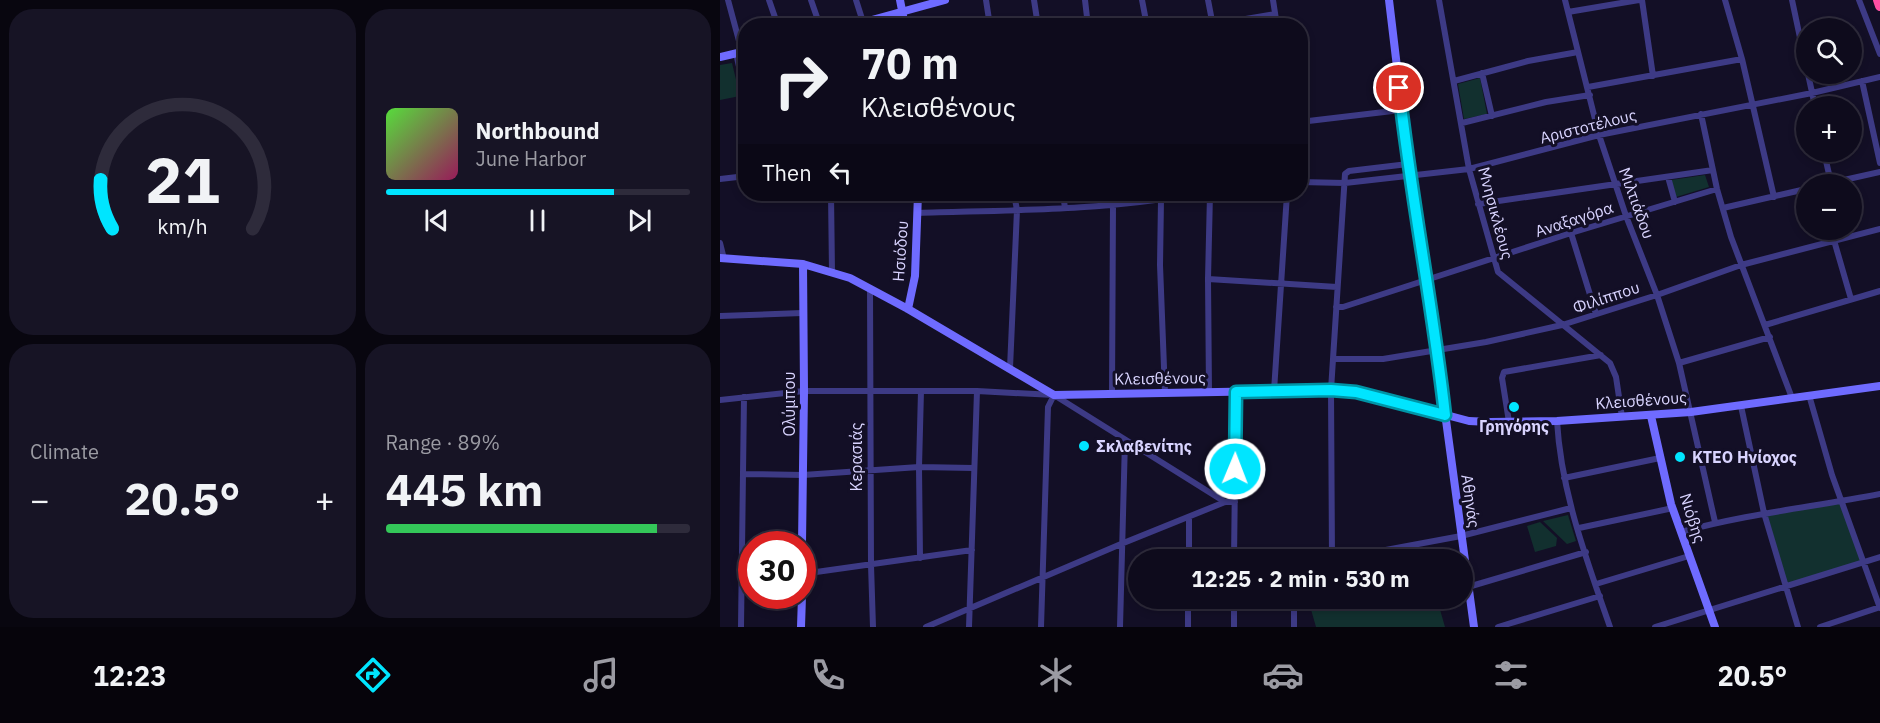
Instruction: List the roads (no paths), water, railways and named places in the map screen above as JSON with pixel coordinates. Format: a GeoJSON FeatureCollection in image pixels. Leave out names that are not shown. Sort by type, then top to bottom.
{"type":"FeatureCollection","features":[{"type":"Feature","properties":{"kind":"highway"},"geometry":{"type":"LineString","coordinates":[[1878,0],[1880,6]]}},
{"type":"Feature","properties":{"kind":"street"},"geometry":{"type":"LineString","coordinates":[[728,0],[738,40]]}},
{"type":"Feature","properties":{"kind":"street"},"geometry":{"type":"LineString","coordinates":[[769,0],[775,18]]}},
{"type":"Feature","properties":{"kind":"street"},"geometry":{"type":"LineString","coordinates":[[811,0],[817,18]]}},
{"type":"Feature","properties":{"kind":"street"},"geometry":{"type":"LineString","coordinates":[[855,0],[862,18]]}},
{"type":"Feature","properties":{"kind":"street"},"geometry":{"type":"LineString","coordinates":[[900,0],[903,18]]}},
{"type":"Feature","properties":{"kind":"street"},"geometry":{"type":"LineString","coordinates":[[879,18],[945,0]]}},
{"type":"Feature","properties":{"kind":"street"},"geometry":{"type":"LineString","coordinates":[[986,0],[989,18]]}},
{"type":"Feature","properties":{"kind":"street"},"geometry":{"type":"LineString","coordinates":[[1034,0],[1037,18]]}},
{"type":"Feature","properties":{"kind":"street"},"geometry":{"type":"LineString","coordinates":[[1085,0],[1087,18]]}},
{"type":"Feature","properties":{"kind":"street"},"geometry":{"type":"LineString","coordinates":[[1142,0],[1145,18]]}},
{"type":"Feature","properties":{"kind":"street"},"geometry":{"type":"LineString","coordinates":[[1208,0],[1212,18]]}},
{"type":"Feature","properties":{"kind":"street"},"geometry":{"type":"LineString","coordinates":[[1273,0],[1276,18]]}},
{"type":"Feature","properties":{"kind":"street","name":"Αθηνάς"},"geometry":{"type":"LineString","coordinates":[[1389,0],[1408,164],[1427,280],[1463,549]]}},
{"type":"Feature","properties":{"kind":"street","name":"Μνησικλέους"},"geometry":{"type":"LineString","coordinates":[[1439,0],[1469,169],[1498,272],[1601,355],[1614,370],[1622,417]]}},
{"type":"Feature","properties":{"kind":"street","name":"Μιλτιάδου"},"geometry":{"type":"LineString","coordinates":[[1565,0],[1599,135],[1679,363],[1715,522]]}},
{"type":"Feature","properties":{"kind":"street"},"geometry":{"type":"LineString","coordinates":[[1568,12],[1641,0],[1653,76]]}},
{"type":"Feature","properties":{"kind":"street"},"geometry":{"type":"LineString","coordinates":[[1725,0],[1742,59],[1774,197]]}},
{"type":"Feature","properties":{"kind":"street"},"geometry":{"type":"LineString","coordinates":[[1792,0],[1796,19]]}},
{"type":"Feature","properties":{"kind":"street"},"geometry":{"type":"LineString","coordinates":[[1859,0],[1880,54]]}},
{"type":"Feature","properties":{"kind":"street"},"geometry":{"type":"LineString","coordinates":[[1252,18],[1275,14]]}},
{"type":"Feature","properties":{"kind":"street"},"geometry":{"type":"LineString","coordinates":[[1454,81],[1578,52]]}},
{"type":"Feature","properties":{"kind":"street"},"geometry":{"type":"LineString","coordinates":[[720,57],[738,53]]}},
{"type":"Feature","properties":{"kind":"street"},"geometry":{"type":"LineString","coordinates":[[1588,87],[1742,59]]}},
{"type":"Feature","properties":{"kind":"street"},"geometry":{"type":"LineString","coordinates":[[1482,73],[1492,116]]}},
{"type":"Feature","properties":{"kind":"street","name":"Αριστοτέλους"},"geometry":{"type":"LineString","coordinates":[[1862,81],[1880,77]]}},
{"type":"Feature","properties":{"kind":"street"},"geometry":{"type":"LineString","coordinates":[[1862,81],[1880,163]]}},
{"type":"Feature","properties":{"kind":"street"},"geometry":{"type":"LineString","coordinates":[[1810,84],[1813,96]]}},
{"type":"Feature","properties":{"kind":"street","name":"Αριστοτέλους"},"geometry":{"type":"LineString","coordinates":[[1308,182],[1345,183],[1469,169],[1599,135],[1850,84]]}},
{"type":"Feature","properties":{"kind":"street"},"geometry":{"type":"LineString","coordinates":[[1462,123],[1546,102],[1590,95]]}},
{"type":"Feature","properties":{"kind":"street"},"geometry":{"type":"LineString","coordinates":[[1308,121],[1401,110]]}},
{"type":"Feature","properties":{"kind":"street"},"geometry":{"type":"LineString","coordinates":[[1701,114],[1723,208],[1792,398]]}},
{"type":"Feature","properties":{"kind":"street"},"geometry":{"type":"LineString","coordinates":[[1332,549],[1331,390],[1345,174],[1349,171],[1408,164]]}},
{"type":"Feature","properties":{"kind":"street"},"geometry":{"type":"LineString","coordinates":[[1478,204],[1713,170]]}},
{"type":"Feature","properties":{"kind":"street"},"geometry":{"type":"LineString","coordinates":[[1862,176],[1880,172]]}},
{"type":"Feature","properties":{"kind":"street"},"geometry":{"type":"LineString","coordinates":[[720,179],[738,177]]}},
{"type":"Feature","properties":{"kind":"street"},"geometry":{"type":"LineString","coordinates":[[1668,177],[1676,202]]}},
{"type":"Feature","properties":{"kind":"street","name":"Αναξαγόρα"},"geometry":{"type":"LineString","coordinates":[[1336,307],[1343,308],[1571,233],[1717,189]]}},
{"type":"Feature","properties":{"kind":"street"},"geometry":{"type":"LineString","coordinates":[[1723,208],[1796,192]]}},
{"type":"Feature","properties":{"kind":"street"},"geometry":{"type":"LineString","coordinates":[[831,201],[832,272]]}},
{"type":"Feature","properties":{"kind":"street","name":"Ησιόδου"},"geometry":{"type":"LineString","coordinates":[[908,309],[915,276],[918,201]]}},
{"type":"Feature","properties":{"kind":"street"},"geometry":{"type":"LineString","coordinates":[[1010,368],[1017,210],[1015,201]]}},
{"type":"Feature","properties":{"kind":"street"},"geometry":{"type":"LineString","coordinates":[[1064,201],[1065,208]]}},
{"type":"Feature","properties":{"kind":"street"},"geometry":{"type":"LineString","coordinates":[[1112,201],[1112,394]]}},
{"type":"Feature","properties":{"kind":"street"},"geometry":{"type":"LineString","coordinates":[[918,213],[1065,208],[1151,201]]}},
{"type":"Feature","properties":{"kind":"street"},"geometry":{"type":"LineString","coordinates":[[1161,201],[1160,265],[1166,393]]}},
{"type":"Feature","properties":{"kind":"street"},"geometry":{"type":"LineString","coordinates":[[1209,201],[1209,392]]}},
{"type":"Feature","properties":{"kind":"street"},"geometry":{"type":"LineString","coordinates":[[1274,391],[1287,201]]}},
{"type":"Feature","properties":{"kind":"street","name":"Φιλίππου"},"geometry":{"type":"LineString","coordinates":[[1333,359],[1377,360],[1486,342],[1562,325],[1742,265],[1880,229]]}},
{"type":"Feature","properties":{"kind":"street"},"geometry":{"type":"LineString","coordinates":[[1571,233],[1596,314]]}},
{"type":"Feature","properties":{"kind":"street"},"geometry":{"type":"LineString","coordinates":[[1834,242],[1851,299]]}},
{"type":"Feature","properties":{"kind":"street"},"geometry":{"type":"LineString","coordinates":[[720,243],[722,258],[803,264],[832,272],[870,288],[1010,368],[1225,502]]}},
{"type":"Feature","properties":{"kind":"street","name":"Ολύμπου"},"geometry":{"type":"LineString","coordinates":[[802,531],[803,264]]}},
{"type":"Feature","properties":{"kind":"street"},"geometry":{"type":"LineString","coordinates":[[1208,279],[1337,287]]}},
{"type":"Feature","properties":{"kind":"street","name":"Κερασιάς"},"geometry":{"type":"LineString","coordinates":[[870,288],[870,565],[873,627]]}},
{"type":"Feature","properties":{"kind":"street"},"geometry":{"type":"LineString","coordinates":[[1765,325],[1880,291]]}},
{"type":"Feature","properties":{"kind":"street"},"geometry":{"type":"LineString","coordinates":[[720,316],[802,313]]}},
{"type":"Feature","properties":{"kind":"street"},"geometry":{"type":"LineString","coordinates":[[1679,363],[1770,337]]}},
{"type":"Feature","properties":{"kind":"street"},"geometry":{"type":"LineString","coordinates":[[1509,422],[1503,373],[1601,355]]}},
{"type":"Feature","properties":{"kind":"street","name":"Κλεισθένους"},"geometry":{"type":"LineString","coordinates":[[1053,395],[1331,390],[1364,394],[1479,422],[1509,422],[1651,416],[1880,386]]}},
{"type":"Feature","properties":{"kind":"street"},"geometry":{"type":"LineString","coordinates":[[720,400],[804,391],[870,390],[977,391],[1053,395]]}},
{"type":"Feature","properties":{"kind":"street"},"geometry":{"type":"LineString","coordinates":[[920,558],[921,391]]}},
{"type":"Feature","properties":{"kind":"street"},"geometry":{"type":"LineString","coordinates":[[969,627],[977,391]]}},
{"type":"Feature","properties":{"kind":"street"},"geometry":{"type":"LineString","coordinates":[[1234,549],[1236,392]]}},
{"type":"Feature","properties":{"kind":"street"},"geometry":{"type":"LineString","coordinates":[[1041,627],[1048,407],[1053,395]]}},
{"type":"Feature","properties":{"kind":"street"},"geometry":{"type":"LineString","coordinates":[[1809,395],[1842,502],[1880,607],[1820,627]]}},
{"type":"Feature","properties":{"kind":"street"},"geometry":{"type":"LineString","coordinates":[[743,531],[744,397]]}},
{"type":"Feature","properties":{"kind":"street"},"geometry":{"type":"LineString","coordinates":[[1741,406],[1764,513],[1798,627]]}},
{"type":"Feature","properties":{"kind":"street","name":"Νιόβης"},"geometry":{"type":"LineString","coordinates":[[1651,416],[1673,508],[1715,627]]}},
{"type":"Feature","properties":{"kind":"street"},"geometry":{"type":"LineString","coordinates":[[1557,421],[1559,450],[1571,507],[1610,627]]}},
{"type":"Feature","properties":{"kind":"street"},"geometry":{"type":"LineString","coordinates":[[1120,627],[1125,440]]}},
{"type":"Feature","properties":{"kind":"street"},"geometry":{"type":"LineString","coordinates":[[1564,478],[1660,458]]}},
{"type":"Feature","properties":{"kind":"street"},"geometry":{"type":"LineString","coordinates":[[744,474],[803,475],[919,467],[974,468]]}},
{"type":"Feature","properties":{"kind":"street"},"geometry":{"type":"LineString","coordinates":[[1681,532],[1715,522],[1880,494]]}},
{"type":"Feature","properties":{"kind":"street"},"geometry":{"type":"LineString","coordinates":[[926,627],[1121,544],[1225,502],[1235,502]]}},
{"type":"Feature","properties":{"kind":"street"},"geometry":{"type":"LineString","coordinates":[[1388,549],[1461,536],[1571,507]]}},
{"type":"Feature","properties":{"kind":"street"},"geometry":{"type":"LineString","coordinates":[[1579,528],[1673,508]]}},
{"type":"Feature","properties":{"kind":"street"},"geometry":{"type":"LineString","coordinates":[[1189,517],[1189,549]]}},
{"type":"Feature","properties":{"kind":"street"},"geometry":{"type":"LineString","coordinates":[[816,572],[972,550]]}},
{"type":"Feature","properties":{"kind":"street"},"geometry":{"type":"LineString","coordinates":[[1473,586],[1586,552]]}},
{"type":"Feature","properties":{"kind":"street"},"geometry":{"type":"LineString","coordinates":[[1596,584],[1689,556]]}},
{"type":"Feature","properties":{"kind":"street"},"geometry":{"type":"LineString","coordinates":[[1655,627],[1676,624],[1785,586],[1880,557]]}},
{"type":"Feature","properties":{"kind":"street"},"geometry":{"type":"LineString","coordinates":[[1498,627],[1600,596]]}},
{"type":"Feature","properties":{"kind":"street"},"geometry":{"type":"LineString","coordinates":[[741,609],[741,627]]}},
{"type":"Feature","properties":{"kind":"street"},"geometry":{"type":"LineString","coordinates":[[801,627],[802,609]]}},
{"type":"Feature","properties":{"kind":"street"},"geometry":{"type":"LineString","coordinates":[[1188,609],[1188,627]]}},
{"type":"Feature","properties":{"kind":"street"},"geometry":{"type":"LineString","coordinates":[[1234,609],[1234,627]]}},
{"type":"Feature","properties":{"kind":"street"},"geometry":{"type":"LineString","coordinates":[[1294,609],[1294,627]]}},
{"type":"Feature","properties":{"kind":"street","name":"Αθηνάς"},"geometry":{"type":"LineString","coordinates":[[1471,609],[1474,627]]}},
{"type":"Feature","properties":{"kind":"place","name":"Γρηγόρης"},"geometry":{"type":"Point","coordinates":[1514,407]}},
{"type":"Feature","properties":{"kind":"place","name":"Σκλαβενίτης"},"geometry":{"type":"Point","coordinates":[1084,446]}},
{"type":"Feature","properties":{"kind":"place","name":"ΚΤΕΟ Hνίοχος"},"geometry":{"type":"Point","coordinates":[1680,457]}}]}
